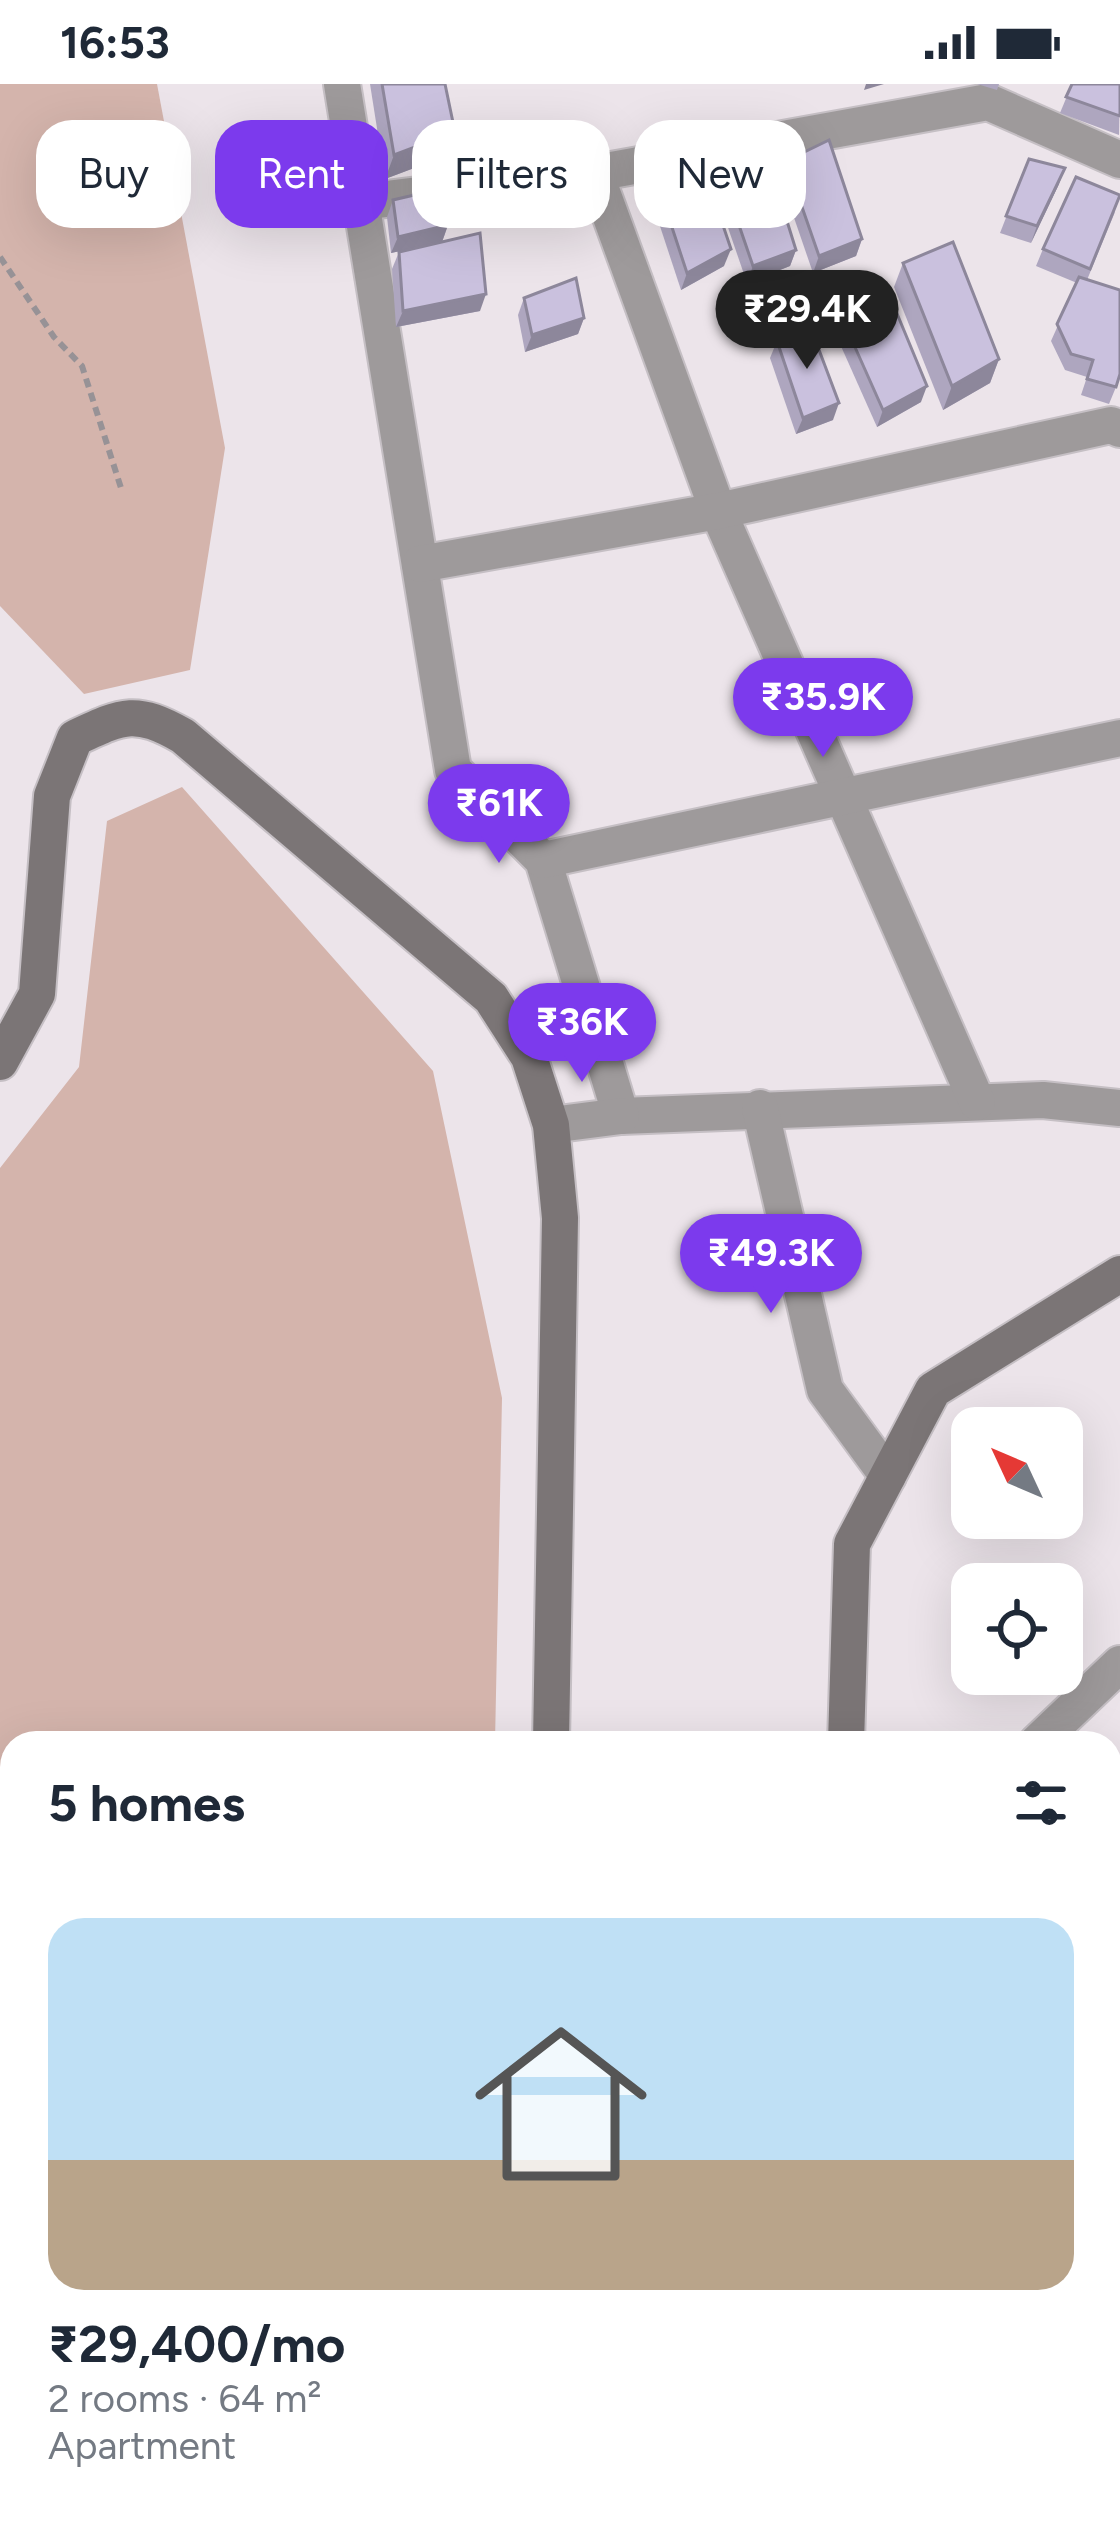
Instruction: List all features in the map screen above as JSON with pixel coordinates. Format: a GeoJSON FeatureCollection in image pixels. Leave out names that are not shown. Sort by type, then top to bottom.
{"type":"FeatureCollection","features":[{"type":"Feature","properties":{"kind":"street"},"geometry":{"type":"LineString","coordinates":[[342,84],[348,120]]}},
{"type":"Feature","properties":{"kind":"street"},"geometry":{"type":"LineString","coordinates":[[610,170],[1013,97],[1120,160]]}},
{"type":"Feature","properties":{"kind":"street"},"geometry":{"type":"LineString","coordinates":[[610,214],[718,511],[977,1102]]}},
{"type":"Feature","properties":{"kind":"street"},"geometry":{"type":"LineString","coordinates":[[366,228],[453,770],[543,860],[621,1116]]}},
{"type":"Feature","properties":{"kind":"street"},"geometry":{"type":"LineString","coordinates":[[420,564],[718,511],[1112,425],[1120,429]]}},
{"type":"Feature","properties":{"kind":"street"},"geometry":{"type":"LineString","coordinates":[[0,1062],[38,994],[52,796],[75,739],[112,721],[144,715],[183,736],[491,998],[530,1057],[551,1125],[560,1218],[551,1731]]}},
{"type":"Feature","properties":{"kind":"street"},"geometry":{"type":"LineString","coordinates":[[543,860],[842,793],[1120,738]]}},
{"type":"Feature","properties":{"kind":"street"},"geometry":{"type":"LineString","coordinates":[[1042,1100],[1120,1086]]}},
{"type":"Feature","properties":{"kind":"street"},"geometry":{"type":"LineString","coordinates":[[551,1125],[760,1108],[1042,1100],[1120,1108]]}},
{"type":"Feature","properties":{"kind":"street"},"geometry":{"type":"LineString","coordinates":[[760,1108],[825,1390],[888,1476]]}},
{"type":"Feature","properties":{"kind":"street"},"geometry":{"type":"LineString","coordinates":[[846,1731],[852,1544],[934,1390],[1120,1274]]}},
{"type":"Feature","properties":{"kind":"street"},"geometry":{"type":"LineString","coordinates":[[1050,1731],[1120,1664]]}},
{"type":"Feature","properties":{"kind":"path"},"geometry":{"type":"LineString","coordinates":[[0,257],[54,337],[82,366],[122,491]]}},
{"type":"Feature","properties":{"kind":"shaded area"},"geometry":{"type":"Polygon","coordinates":[[[0,84],[157,84],[164,120],[36,120],[36,228],[184,228],[225,448],[190,670],[84,694],[0,606],[0,84]]]}},
{"type":"Feature","properties":{"kind":"shaded area"},"geometry":{"type":"Polygon","coordinates":[[[182,787],[433,1071],[502,1398],[495,1731],[0,1731],[0,1168],[79,1067],[107,821],[182,787]]]}},
{"type":"Feature","properties":{"kind":"building"},"geometry":{"type":"Polygon","coordinates":[[[382,84],[445,84],[452,120],[412,120],[412,148],[394,155],[382,84]]]}},
{"type":"Feature","properties":{"kind":"building"},"geometry":{"type":"Polygon","coordinates":[[[1072,84],[1120,84],[1120,116],[1066,97],[1072,84]]]}},
{"type":"Feature","properties":{"kind":"building"},"geometry":{"type":"Polygon","coordinates":[[[829,140],[862,239],[819,256],[806,219],[806,151],[829,140]]]}},
{"type":"Feature","properties":{"kind":"building"},"geometry":{"type":"Polygon","coordinates":[[[1029,159],[1065,168],[1037,226],[1006,216],[1029,159]]]}},
{"type":"Feature","properties":{"kind":"building"},"geometry":{"type":"Polygon","coordinates":[[[1076,177],[1120,195],[1090,269],[1043,249],[1076,177]]]}},
{"type":"Feature","properties":{"kind":"building"},"geometry":{"type":"Polygon","coordinates":[[[412,196],[412,228],[436,228],[398,237],[393,200],[412,196]]]}},
{"type":"Feature","properties":{"kind":"building"},"geometry":{"type":"Polygon","coordinates":[[[672,228],[724,228],[731,249],[687,273],[672,228]]]}},
{"type":"Feature","properties":{"kind":"building"},"geometry":{"type":"Polygon","coordinates":[[[740,228],[789,228],[796,250],[753,266],[740,228]]]}},
{"type":"Feature","properties":{"kind":"building"},"geometry":{"type":"Polygon","coordinates":[[[480,233],[486,294],[403,311],[399,252],[480,233]]]}},
{"type":"Feature","properties":{"kind":"building"},"geometry":{"type":"Polygon","coordinates":[[[953,242],[999,359],[952,386],[903,263],[953,242]]]}},
{"type":"Feature","properties":{"kind":"building"},"geometry":{"type":"Polygon","coordinates":[[[1079,277],[1120,290],[1116,387],[1087,379],[1093,360],[1071,354],[1057,324],[1079,277]]]}},
{"type":"Feature","properties":{"kind":"building"},"geometry":{"type":"Polygon","coordinates":[[[576,278],[584,318],[532,335],[524,298],[576,278]]]}},
{"type":"Feature","properties":{"kind":"building"},"geometry":{"type":"Polygon","coordinates":[[[886,287],[927,386],[883,410],[838,309],[886,287]]]}},
{"type":"Feature","properties":{"kind":"building"},"geometry":{"type":"Polygon","coordinates":[[[810,326],[839,403],[803,418],[777,341],[810,326]]]}}]}
